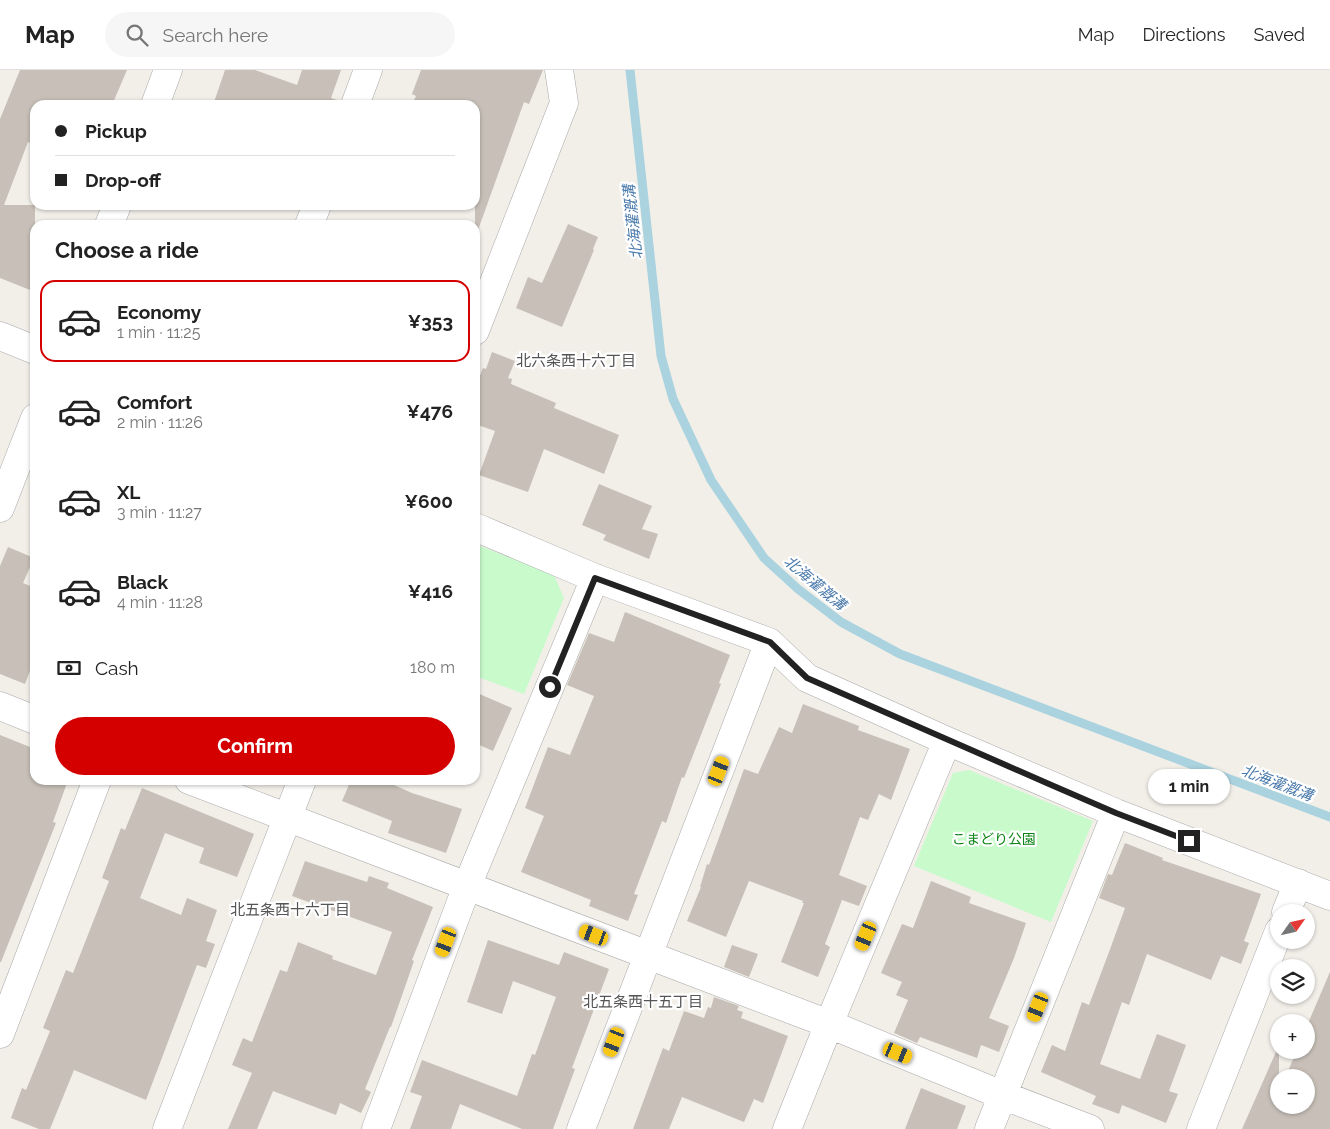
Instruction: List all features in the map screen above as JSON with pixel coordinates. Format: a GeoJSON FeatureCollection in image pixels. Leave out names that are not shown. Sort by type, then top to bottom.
{"type":"FeatureCollection","features":[{"type":"Feature","properties":{"kind":"street"},"geometry":{"type":"LineString","coordinates":[[157,100],[168,70]]}},
{"type":"Feature","properties":{"kind":"street"},"geometry":{"type":"LineString","coordinates":[[356,100],[368,70]]}},
{"type":"Feature","properties":{"kind":"street"},"geometry":{"type":"LineString","coordinates":[[480,318],[564,103],[559,70]]}},
{"type":"Feature","properties":{"kind":"street"},"geometry":{"type":"LineString","coordinates":[[0,336],[30,348]]}},
{"type":"Feature","properties":{"kind":"street"},"geometry":{"type":"LineString","coordinates":[[0,508],[30,431]]}},
{"type":"Feature","properties":{"kind":"street"},"geometry":{"type":"LineString","coordinates":[[480,529],[595,578],[770,642],[807,678],[1116,813],[1330,896]]}},
{"type":"Feature","properties":{"kind":"street"},"geometry":{"type":"LineString","coordinates":[[376,1129],[467,886],[595,578]]}},
{"type":"Feature","properties":{"kind":"street"},"geometry":{"type":"LineString","coordinates":[[581,1129],[770,642]]}},
{"type":"Feature","properties":{"kind":"street"},"geometry":{"type":"LineString","coordinates":[[0,706],[30,718]]}},
{"type":"Feature","properties":{"kind":"street"},"geometry":{"type":"LineString","coordinates":[[787,1129],[948,741]]}},
{"type":"Feature","properties":{"kind":"street"},"geometry":{"type":"LineString","coordinates":[[0,1034],[95,785]]}},
{"type":"Feature","properties":{"kind":"street"},"geometry":{"type":"LineString","coordinates":[[202,785],[829,1024],[1090,1129]]}},
{"type":"Feature","properties":{"kind":"street"},"geometry":{"type":"LineString","coordinates":[[167,1129],[300,785]]}},
{"type":"Feature","properties":{"kind":"street"},"geometry":{"type":"LineString","coordinates":[[988,1129],[1116,813]]}},
{"type":"Feature","properties":{"kind":"street"},"geometry":{"type":"LineString","coordinates":[[1289,904],[1298,883]]}},
{"type":"Feature","properties":{"kind":"street"},"geometry":{"type":"LineString","coordinates":[[1201,1129],[1272,949]]}},
{"type":"Feature","properties":{"kind":"green space"},"geometry":{"type":"Polygon","coordinates":[[[480,546],[554,575],[564,598],[524,694],[480,678],[480,546]]]}},
{"type":"Feature","properties":{"kind":"green space","name":"こまどり公園"},"geometry":{"type":"Polygon","coordinates":[[[969,770],[1093,821],[1051,922],[914,866],[953,773],[969,770]]]}},
{"type":"Feature","properties":{"kind":"building"},"geometry":{"type":"Polygon","coordinates":[[[20,70],[127,70],[114,100],[30,100],[30,143],[28,142],[4,205],[30,205],[30,210],[35,210],[35,220],[30,220],[30,290],[0,278],[0,119],[20,70]]]}},
{"type":"Feature","properties":{"kind":"building"},"geometry":{"type":"Polygon","coordinates":[[[225,70],[255,70],[297,85],[302,70],[341,70],[331,98],[337,100],[215,100],[225,70]]]}},
{"type":"Feature","properties":{"kind":"building"},"geometry":{"type":"Polygon","coordinates":[[[421,70],[543,70],[529,104],[524,102],[480,224],[480,220],[475,220],[475,210],[480,210],[480,100],[414,100],[416,96],[412,94],[421,70]]]}},
{"type":"Feature","properties":{"kind":"building"},"geometry":{"type":"Polygon","coordinates":[[[568,224],[598,237],[562,327],[516,308],[528,277],[542,283],[568,224]]]}},
{"type":"Feature","properties":{"kind":"building"},"geometry":{"type":"Polygon","coordinates":[[[492,352],[515,361],[508,378],[512,379],[511,384],[556,403],[554,408],[619,435],[604,474],[544,449],[528,492],[480,475],[495,431],[480,426],[480,376],[483,368],[486,369],[492,352]]]}},
{"type":"Feature","properties":{"kind":"building"},"geometry":{"type":"Polygon","coordinates":[[[599,484],[652,506],[642,529],[658,534],[649,559],[603,540],[606,535],[582,525],[599,484]]]}},
{"type":"Feature","properties":{"kind":"building"},"geometry":{"type":"Polygon","coordinates":[[[8,547],[30,556],[30,567],[23,583],[30,586],[30,670],[25,684],[0,674],[0,566],[8,547]]]}},
{"type":"Feature","properties":{"kind":"building"},"geometry":{"type":"Polygon","coordinates":[[[625,612],[730,655],[719,683],[721,684],[684,778],[682,777],[666,823],[662,821],[634,894],[638,895],[628,921],[589,906],[591,900],[521,872],[544,816],[525,808],[548,747],[570,755],[594,696],[567,685],[589,633],[614,642],[625,612]]]}},
{"type":"Feature","properties":{"kind":"building"},"geometry":{"type":"Polygon","coordinates":[[[480,694],[512,708],[493,751],[480,745],[480,694]]]}},
{"type":"Feature","properties":{"kind":"building"},"geometry":{"type":"Polygon","coordinates":[[[803,704],[859,726],[858,730],[910,749],[891,800],[879,794],[868,820],[860,817],[839,875],[867,886],[859,906],[842,900],[825,944],[830,947],[818,977],[781,962],[804,903],[802,903],[803,901],[749,881],[726,937],[687,921],[744,769],[758,774],[779,727],[792,733],[803,704]]]}},
{"type":"Feature","properties":{"kind":"building"},"geometry":{"type":"Polygon","coordinates":[[[0,735],[30,747],[30,785],[66,785],[53,822],[56,823],[0,962],[0,735]]]}},
{"type":"Feature","properties":{"kind":"building"},"geometry":{"type":"Polygon","coordinates":[[[349,785],[394,785],[412,793],[462,809],[446,853],[388,833],[392,821],[342,801],[349,785]]]}},
{"type":"Feature","properties":{"kind":"building"},"geometry":{"type":"Polygon","coordinates":[[[142,788],[254,834],[237,877],[199,863],[204,848],[165,833],[140,898],[181,915],[187,898],[217,910],[206,941],[215,944],[206,968],[197,965],[146,1100],[74,1070],[50,1129],[39,1129],[11,1118],[22,1088],[26,1090],[50,1031],[43,1028],[66,970],[73,973],[109,881],[102,878],[121,828],[125,830],[142,788]]]}},
{"type":"Feature","properties":{"kind":"building"},"geometry":{"type":"Polygon","coordinates":[[[1125,843],[1163,858],[1162,860],[1261,894],[1244,941],[1249,943],[1241,964],[1221,956],[1211,980],[1147,954],[1129,1005],[1122,1002],[1100,1064],[1140,1079],[1157,1034],[1186,1045],[1169,1091],[1178,1094],[1166,1123],[1122,1105],[1119,1114],[1092,1104],[1096,1096],[1041,1072],[1052,1045],[1065,1051],[1082,1002],[1089,1005],[1109,952],[1125,908],[1099,898],[1108,874],[1112,875],[1125,843]]]}},
{"type":"Feature","properties":{"kind":"building"},"geometry":{"type":"Polygon","coordinates":[[[305,861],[367,882],[369,876],[389,883],[387,888],[433,907],[412,960],[414,961],[391,1027],[365,1089],[371,1092],[361,1113],[340,1103],[336,1115],[273,1091],[257,1129],[228,1129],[252,1073],[232,1065],[243,1038],[252,1042],[280,970],[287,972],[298,942],[333,956],[332,959],[376,975],[392,932],[292,896],[305,861]]]}},
{"type":"Feature","properties":{"kind":"building"},"geometry":{"type":"Polygon","coordinates":[[[931,881],[971,897],[969,903],[1026,923],[1014,958],[989,1018],[1009,1026],[999,1052],[981,1045],[977,1058],[920,1037],[917,1043],[894,1033],[908,1000],[896,995],[902,982],[881,973],[902,924],[913,928],[931,881]]]}},
{"type":"Feature","properties":{"kind":"building"},"geometry":{"type":"Polygon","coordinates":[[[488,940],[559,965],[564,952],[609,969],[572,1068],[575,1069],[553,1129],[522,1129],[460,1104],[451,1129],[410,1129],[422,1096],[410,1092],[422,1060],[517,1096],[532,1054],[535,1055],[556,997],[513,981],[502,1014],[467,1002],[488,940]]]}},
{"type":"Feature","properties":{"kind":"building"},"geometry":{"type":"Polygon","coordinates":[[[732,945],[758,954],[749,977],[724,967],[732,945]]]}},
{"type":"Feature","properties":{"kind":"building"},"geometry":{"type":"Polygon","coordinates":[[[1330,972],[1330,1129],[1242,1129],[1273,1059],[1279,1059],[1279,1069],[1270,1069],[1270,1114],[1315,1114],[1315,1069],[1289,1069],[1293,1059],[1315,1059],[1315,1014],[1312,1014],[1330,972]]]}},
{"type":"Feature","properties":{"kind":"building"},"geometry":{"type":"Polygon","coordinates":[[[714,997],[739,1006],[737,1010],[743,1012],[741,1018],[788,1036],[763,1103],[754,1099],[744,1122],[682,1097],[669,1129],[633,1129],[663,1048],[669,1051],[684,1011],[704,1018],[708,1007],[711,1008],[714,997]]]}},
{"type":"Feature","properties":{"kind":"building"},"geometry":{"type":"Polygon","coordinates":[[[921,1088],[966,1106],[957,1129],[905,1129],[921,1088]]]}},
{"type":"Feature","properties":{"kind":"waterway","name":"北海灌漑溝"},"geometry":{"type":"LineString","coordinates":[[630,70],[661,356],[673,399],[711,480],[764,558],[798,589],[841,622],[900,654],[1330,817]]}},
{"type":"Feature","properties":{"kind":"district","name":"北六条西十六丁目"},"geometry":{"type":"Point","coordinates":[576,361]}},
{"type":"Feature","properties":{"kind":"district","name":"北五条西十六丁目"},"geometry":{"type":"Point","coordinates":[290,910]}},
{"type":"Feature","properties":{"kind":"district","name":"北五条西十五丁目"},"geometry":{"type":"Point","coordinates":[643,1002]}},
{"type":"Feature","properties":{"kind":"route"},"geometry":{"type":"LineString","coordinates":[[550,687],[595,578],[770,642],[807,678],[1116,813],[1189,841]]}}]}
